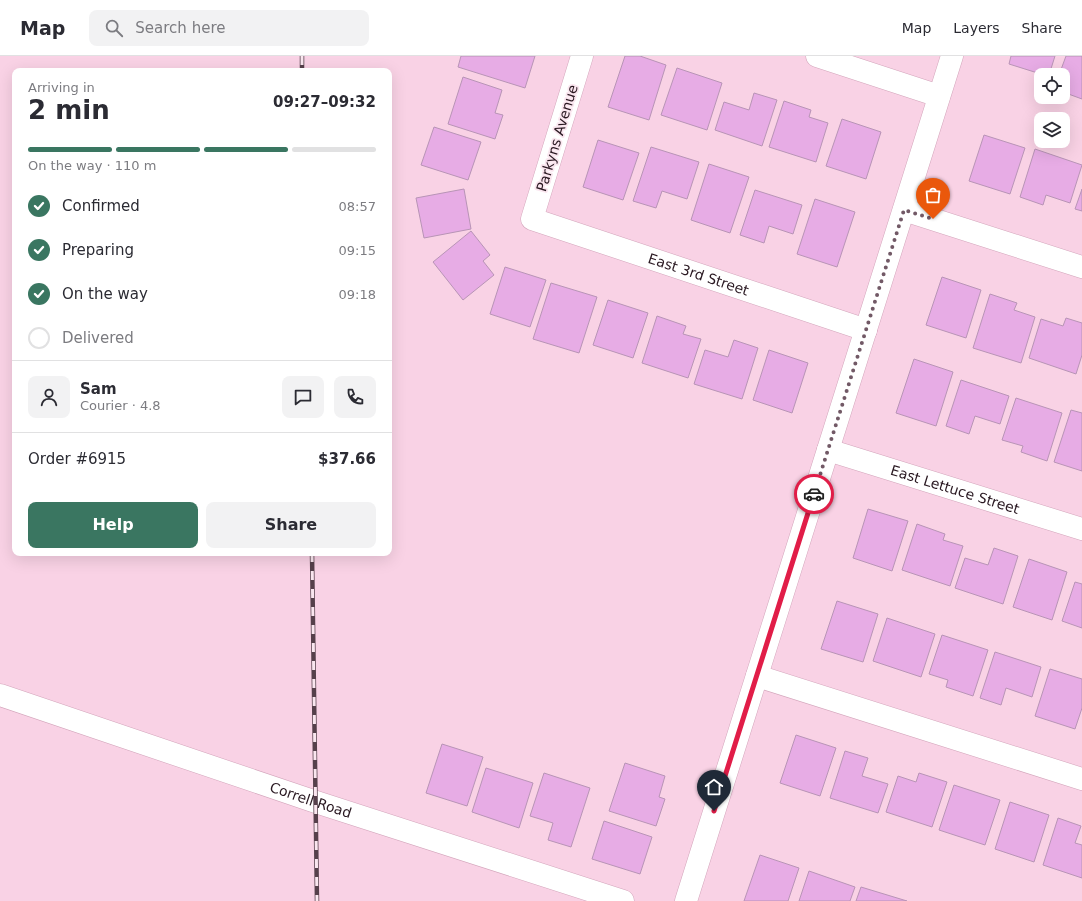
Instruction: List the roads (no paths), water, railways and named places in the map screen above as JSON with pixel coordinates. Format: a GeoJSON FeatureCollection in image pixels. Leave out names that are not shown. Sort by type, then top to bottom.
{"type":"FeatureCollection","features":[{"type":"Feature","properties":{"kind":"street","name":"Parkyns Avenue"},"geometry":{"type":"LineString","coordinates":[[532,219],[582,56]]}},
{"type":"Feature","properties":{"kind":"street"},"geometry":{"type":"LineString","coordinates":[[817,56],[940,96]]}},
{"type":"Feature","properties":{"kind":"street"},"geometry":{"type":"LineString","coordinates":[[686,901],[952,56]]}},
{"type":"Feature","properties":{"kind":"street"},"geometry":{"type":"LineString","coordinates":[[904,210],[1082,267]]}},
{"type":"Feature","properties":{"kind":"street","name":"East 3rd Street"},"geometry":{"type":"LineString","coordinates":[[532,219],[866,330]]}},
{"type":"Feature","properties":{"kind":"street","name":"East Lettuce Street"},"geometry":{"type":"LineString","coordinates":[[828,450],[1082,530]]}},
{"type":"Feature","properties":{"kind":"street"},"geometry":{"type":"LineString","coordinates":[[757,676],[1082,779]]}},
{"type":"Feature","properties":{"kind":"street","name":"Correll Road"},"geometry":{"type":"LineString","coordinates":[[0,695],[324,804],[623,901]]}},
{"type":"Feature","properties":{"kind":"railway"},"geometry":{"type":"LineString","coordinates":[[302,56],[302,68]]}},
{"type":"Feature","properties":{"kind":"railway"},"geometry":{"type":"LineString","coordinates":[[312,556],[317,901]]}}]}
